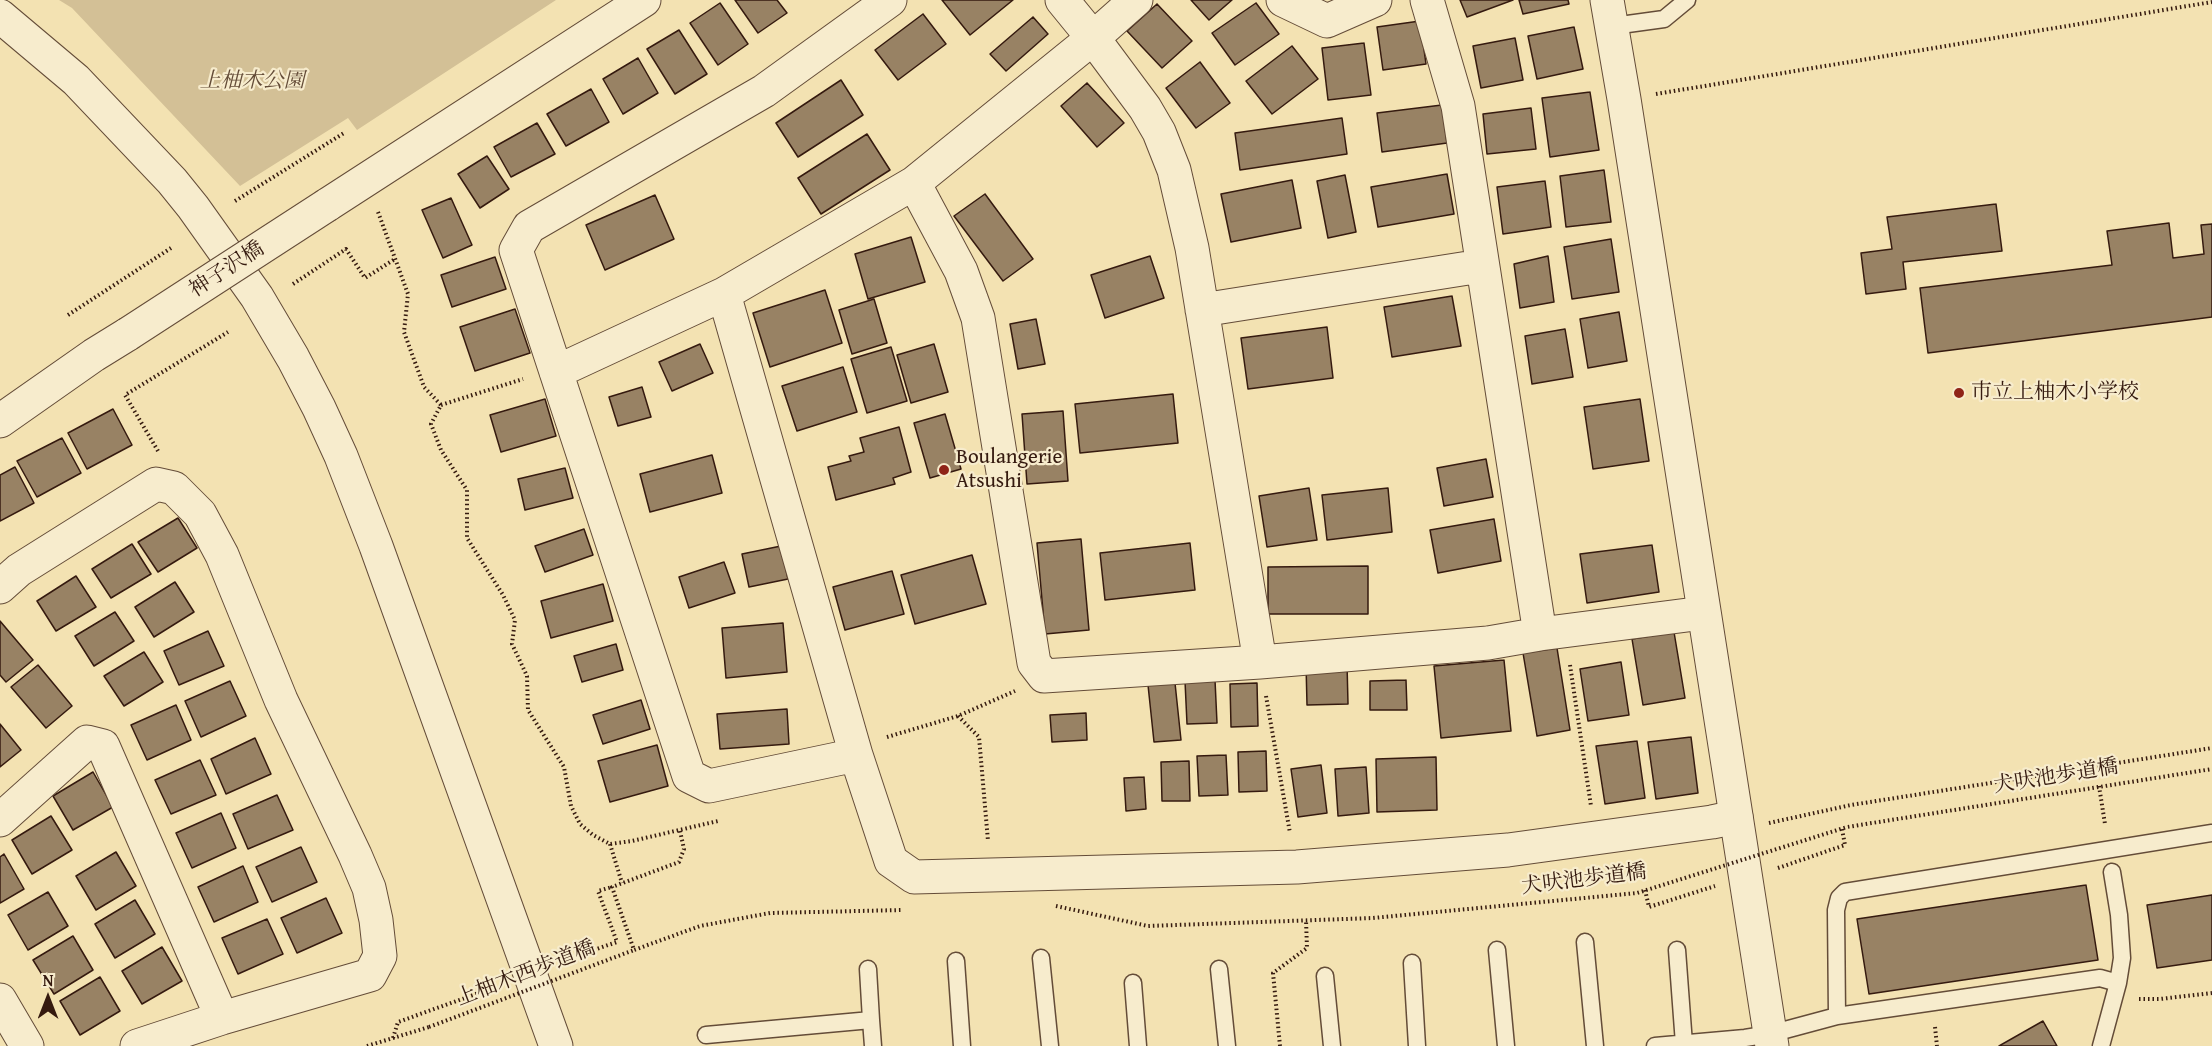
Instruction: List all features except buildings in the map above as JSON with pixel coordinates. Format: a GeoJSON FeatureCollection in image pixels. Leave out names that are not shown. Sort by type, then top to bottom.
{"type":"FeatureCollection","features":[{"type":"Feature","properties":{"kind":"street","name":"神子沢橋"},"geometry":{"type":"LineString","coordinates":[[0,421],[94,355],[644,0]]}},
{"type":"Feature","properties":{"kind":"street"},"geometry":{"type":"LineString","coordinates":[[855,751],[709,786],[690,776],[543,374],[516,250],[529,227],[765,91],[890,0]]}},
{"type":"Feature","properties":{"kind":"street"},"geometry":{"type":"LineString","coordinates":[[1062,0],[1145,108],[1159,132],[1174,170],[1192,248],[1260,662]]}},
{"type":"Feature","properties":{"kind":"street"},"geometry":{"type":"LineString","coordinates":[[543,374],[724,294],[914,183],[1093,38],[1136,0]]}},
{"type":"Feature","properties":{"kind":"street"},"geometry":{"type":"LineString","coordinates":[[1283,0],[1327,21],[1376,0]]}},
{"type":"Feature","properties":{"kind":"street"},"geometry":{"type":"LineString","coordinates":[[1427,0],[1458,106],[1481,266],[1553,633]]}},
{"type":"Feature","properties":{"kind":"street"},"geometry":{"type":"LineString","coordinates":[[1610,13],[1703,613],[1749,821],[1771,1040]]}},
{"type":"Feature","properties":{"kind":"street"},"geometry":{"type":"LineString","coordinates":[[0,16],[76,80],[172,181],[256,297],[293,358],[341,456],[376,546],[556,1046]]}},
{"type":"Feature","properties":{"kind":"street"},"geometry":{"type":"LineString","coordinates":[[914,183],[961,271],[978,318],[1034,663],[1044,676],[1260,662],[1488,643],[1703,613]]}},
{"type":"Feature","properties":{"kind":"street"},"geometry":{"type":"LineString","coordinates":[[1202,310],[1481,266]]}},
{"type":"Feature","properties":{"kind":"street"},"geometry":{"type":"LineString","coordinates":[[724,294],[855,751],[891,861],[914,877],[1297,867],[1508,850],[1749,821]]}},
{"type":"Feature","properties":{"kind":"street"},"geometry":{"type":"LineString","coordinates":[[0,586],[19,570],[156,484],[174,488],[200,514],[222,555],[281,699],[356,855],[369,888],[376,920],[380,956],[370,975],[222,1018],[137,1046]]}},
{"type":"Feature","properties":{"kind":"street"},"geometry":{"type":"LineString","coordinates":[[0,820],[87,742],[103,746],[222,1018]]}},
{"type":"Feature","properties":{"kind":"street"},"geometry":{"type":"LineString","coordinates":[[0,999],[27,1046]]}},
{"type":"Feature","properties":{"kind":"lane"},"geometry":{"type":"LineString","coordinates":[[1610,13],[1664,20],[1687,0]]}},
{"type":"Feature","properties":{"kind":"lane"},"geometry":{"type":"LineString","coordinates":[[1837,1016],[1836,910],[1839,898],[1845,892],[2212,833]]}},
{"type":"Feature","properties":{"kind":"lane"},"geometry":{"type":"LineString","coordinates":[[2101,1046],[2118,983],[2122,958],[2119,915],[2112,872]]}},
{"type":"Feature","properties":{"kind":"lane"},"geometry":{"type":"LineString","coordinates":[[1585,942],[1595,1046]]}},
{"type":"Feature","properties":{"kind":"lane"},"geometry":{"type":"LineString","coordinates":[[1497,950],[1506,1046]]}},
{"type":"Feature","properties":{"kind":"lane"},"geometry":{"type":"LineString","coordinates":[[1677,950],[1684,1044]]}},
{"type":"Feature","properties":{"kind":"lane"},"geometry":{"type":"LineString","coordinates":[[1041,958],[1050,1046]]}},
{"type":"Feature","properties":{"kind":"lane"},"geometry":{"type":"LineString","coordinates":[[956,961],[962,1046]]}},
{"type":"Feature","properties":{"kind":"lane"},"geometry":{"type":"LineString","coordinates":[[1412,963],[1418,1046]]}},
{"type":"Feature","properties":{"kind":"lane"},"geometry":{"type":"LineString","coordinates":[[868,969],[873,1046]]}},
{"type":"Feature","properties":{"kind":"lane"},"geometry":{"type":"LineString","coordinates":[[1219,969],[1227,1046]]}},
{"type":"Feature","properties":{"kind":"lane"},"geometry":{"type":"LineString","coordinates":[[1325,976],[1332,1046]]}},
{"type":"Feature","properties":{"kind":"lane"},"geometry":{"type":"LineString","coordinates":[[1655,1046],[1771,1040],[1837,1016],[2100,978],[2118,983]]}},
{"type":"Feature","properties":{"kind":"lane"},"geometry":{"type":"LineString","coordinates":[[1132,983],[1138,1046]]}},
{"type":"Feature","properties":{"kind":"lane"},"geometry":{"type":"LineString","coordinates":[[706,1035],[871,1020]]}},
{"type":"Feature","properties":{"kind":"path"},"geometry":{"type":"LineString","coordinates":[[1652,95],[2212,2]]}},
{"type":"Feature","properties":{"kind":"path"},"geometry":{"type":"LineString","coordinates":[[235,201],[344,133]]}},
{"type":"Feature","properties":{"kind":"path"},"geometry":{"type":"LineString","coordinates":[[376,209],[408,294],[404,332],[424,387],[441,405]]}},
{"type":"Feature","properties":{"kind":"path"},"geometry":{"type":"LineString","coordinates":[[68,315],[171,248]]}},
{"type":"Feature","properties":{"kind":"path"},"geometry":{"type":"LineString","coordinates":[[293,284],[346,249],[365,278],[396,259]]}},
{"type":"Feature","properties":{"kind":"path"},"geometry":{"type":"LineString","coordinates":[[163,459],[125,395],[228,332]]}},
{"type":"Feature","properties":{"kind":"path"},"geometry":{"type":"LineString","coordinates":[[543,374],[441,405],[431,424],[441,450],[467,490],[467,538],[503,595],[515,620],[512,644],[527,676],[528,710],[564,766],[571,806],[580,824],[593,835],[610,844],[680,831],[684,849],[679,862],[598,891],[617,942],[568,959]]}},
{"type":"Feature","properties":{"kind":"path"},"geometry":{"type":"LineString","coordinates":[[1553,633],[1596,838]]}},
{"type":"Feature","properties":{"kind":"path"},"geometry":{"type":"LineString","coordinates":[[1260,662],[1291,840]]}},
{"type":"Feature","properties":{"kind":"path"},"geometry":{"type":"LineString","coordinates":[[855,751],[958,716],[1044,676]]}},
{"type":"Feature","properties":{"kind":"path"},"geometry":{"type":"LineString","coordinates":[[958,716],[979,737],[989,852]]}},
{"type":"Feature","properties":{"kind":"path"},"geometry":{"type":"LineString","coordinates":[[1749,821],[2212,748]]}},
{"type":"Feature","properties":{"kind":"path","name":"犬吠池歩道橋"},"geometry":{"type":"LineString","coordinates":[[1056,906],[1148,926],[1373,918],[1637,893],[1842,829],[2212,769]]}},
{"type":"Feature","properties":{"kind":"path"},"geometry":{"type":"LineString","coordinates":[[2099,786],[2106,831]]}},
{"type":"Feature","properties":{"kind":"path"},"geometry":{"type":"LineString","coordinates":[[1769,871],[1845,845],[1842,829]]}},
{"type":"Feature","properties":{"kind":"path"},"geometry":{"type":"LineString","coordinates":[[610,844],[622,883]]}},
{"type":"Feature","properties":{"kind":"path"},"geometry":{"type":"LineString","coordinates":[[1645,890],[1649,907],[1721,884]]}},
{"type":"Feature","properties":{"kind":"path","name":"上柚木西歩道橋"},"geometry":{"type":"LineString","coordinates":[[368,1046],[429,1027],[634,950],[612,886]]}},
{"type":"Feature","properties":{"kind":"path"},"geometry":{"type":"LineString","coordinates":[[1280,1046],[1273,973],[1307,948],[1306,920]]}},
{"type":"Feature","properties":{"kind":"path"},"geometry":{"type":"LineString","coordinates":[[2118,983],[2137,999],[2160,999],[2212,993]]}},
{"type":"Feature","properties":{"kind":"path"},"geometry":{"type":"LineString","coordinates":[[393,1038],[398,1022],[490,988]]}},
{"type":"Feature","properties":{"kind":"green space","name":"上柚木公園"},"geometry":{"type":"Polygon","coordinates":[[[59,0],[556,0],[357,130],[348,118],[240,186],[72,8],[59,0]]]}},
{"type":"Feature","properties":{"kind":"place","name":"市立上柚木小学校"},"geometry":{"type":"Point","coordinates":[1959,393]}},
{"type":"Feature","properties":{"kind":"place","name":"Boulangerie Atsushi"},"geometry":{"type":"Point","coordinates":[944,470]}}]}
